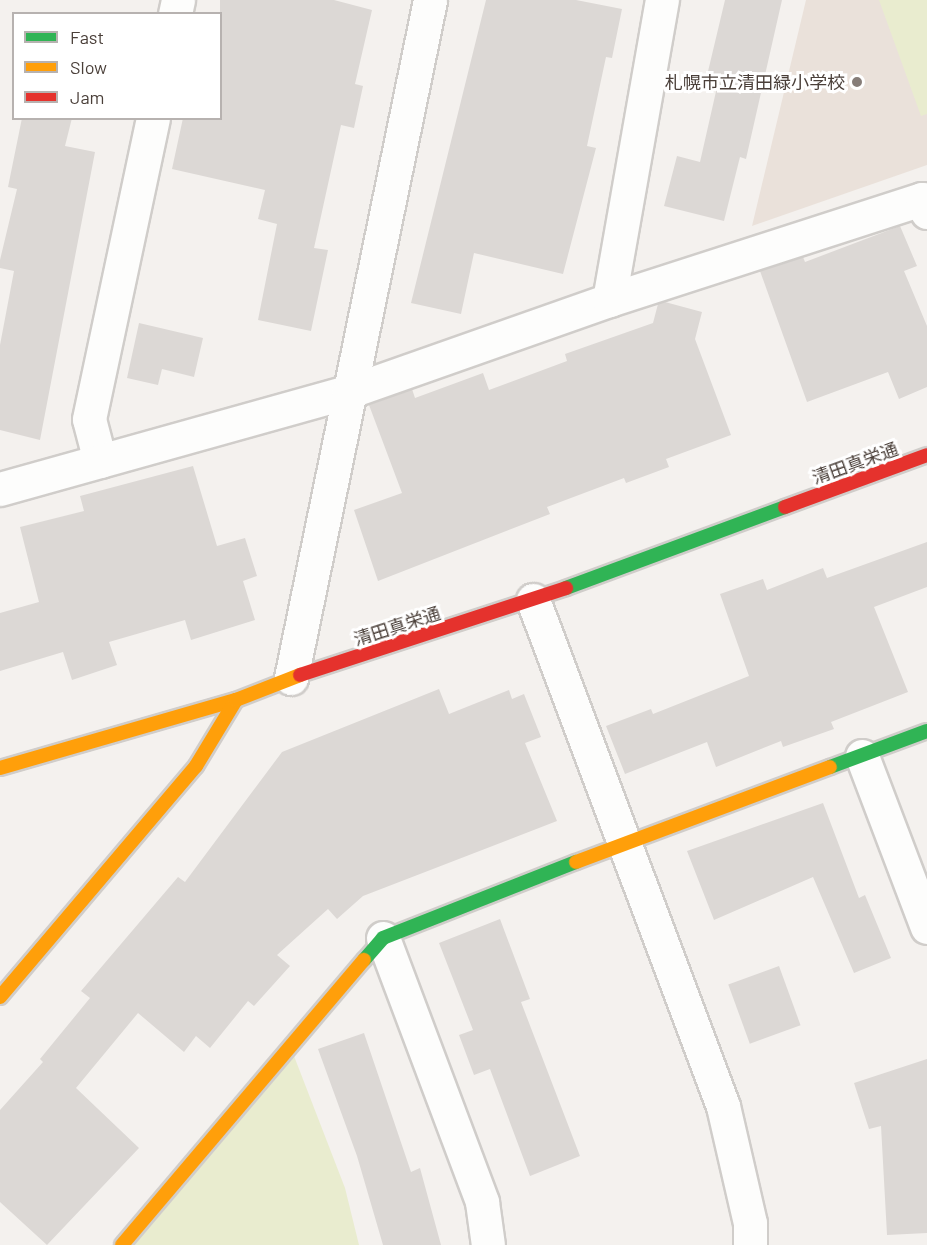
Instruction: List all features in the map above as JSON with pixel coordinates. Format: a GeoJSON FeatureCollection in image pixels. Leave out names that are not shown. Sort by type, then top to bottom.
{"type":"FeatureCollection","features":[{"type":"Feature","properties":{"kind":"street"},"geometry":{"type":"LineString","coordinates":[[291,678],[430,0]]}},
{"type":"Feature","properties":{"kind":"street"},"geometry":{"type":"LineString","coordinates":[[609,300],[662,0]]}},
{"type":"Feature","properties":{"kind":"street"},"geometry":{"type":"LineString","coordinates":[[100,461],[89,420],[153,120]]}},
{"type":"Feature","properties":{"kind":"street"},"geometry":{"type":"LineString","coordinates":[[0,489],[348,392],[609,300],[922,199],[927,212]]}},
{"type":"Feature","properties":{"kind":"street","name":"清田真栄通"},"geometry":{"type":"LineString","coordinates":[[0,768],[236,700],[291,678],[533,600],[927,455]]}},
{"type":"Feature","properties":{"kind":"street"},"geometry":{"type":"LineString","coordinates":[[533,600],[723,1106],[750,1224],[750,1245]]}},
{"type":"Feature","properties":{"kind":"street"},"geometry":{"type":"LineString","coordinates":[[0,997],[196,766],[236,700]]}},
{"type":"Feature","properties":{"kind":"street"},"geometry":{"type":"LineString","coordinates":[[122,1245],[383,938],[625,842],[927,731]]}},
{"type":"Feature","properties":{"kind":"street"},"geometry":{"type":"LineString","coordinates":[[862,756],[927,927]]}},
{"type":"Feature","properties":{"kind":"street"},"geometry":{"type":"LineString","coordinates":[[383,938],[482,1202],[488,1245]]}},
{"type":"Feature","properties":{"kind":"shaded area","name":"札幌市立清田緑小学校"},"geometry":{"type":"Polygon","coordinates":[[[806,0],[927,0],[927,165],[752,226],[806,0]]]}},
{"type":"Feature","properties":{"kind":"green space"},"geometry":{"type":"Polygon","coordinates":[[[879,0],[927,0],[927,114],[921,116],[879,0]]]}},
{"type":"Feature","properties":{"kind":"green space"},"geometry":{"type":"Polygon","coordinates":[[[294,1056],[345,1188],[359,1245],[132,1245],[294,1056]]]}},
{"type":"Feature","properties":{"kind":"building"},"geometry":{"type":"Polygon","coordinates":[[[220,0],[334,0],[372,10],[355,84],[363,86],[354,128],[341,125],[314,248],[328,250],[311,331],[258,320],[277,224],[258,219],[265,190],[172,169],[183,120],[222,120],[222,12],[220,12],[220,0]]]}},
{"type":"Feature","properties":{"kind":"building"},"geometry":{"type":"Polygon","coordinates":[[[486,0],[576,0],[622,9],[612,58],[606,57],[587,146],[596,148],[563,274],[474,253],[461,314],[411,303],[486,0]]]}},
{"type":"Feature","properties":{"kind":"building"},"geometry":{"type":"Polygon","coordinates":[[[725,0],[782,0],[746,159],[740,157],[724,221],[664,206],[677,156],[700,162],[717,87],[705,84],[725,0]]]}},
{"type":"Feature","properties":{"kind":"building"},"geometry":{"type":"Polygon","coordinates":[[[22,120],[72,120],[65,146],[95,152],[40,440],[0,430],[0,345],[14,271],[0,268],[0,260],[17,189],[8,187],[22,120]]]}},
{"type":"Feature","properties":{"kind":"building"},"geometry":{"type":"Polygon","coordinates":[[[900,226],[917,266],[904,271],[927,326],[927,387],[899,399],[888,372],[807,402],[760,271],[803,257],[805,262],[900,226]]]}},
{"type":"Feature","properties":{"kind":"building"},"geometry":{"type":"Polygon","coordinates":[[[665,302],[702,312],[695,339],[731,435],[666,459],[669,467],[626,483],[624,478],[547,507],[550,514],[378,581],[354,510],[402,493],[369,405],[412,389],[415,398],[483,373],[489,390],[567,361],[565,354],[653,323],[658,304],[665,302]]]}},
{"type":"Feature","properties":{"kind":"building"},"geometry":{"type":"Polygon","coordinates":[[[139,323],[203,338],[194,377],[162,369],[158,385],[127,378],[139,323]]]}},
{"type":"Feature","properties":{"kind":"building"},"geometry":{"type":"Polygon","coordinates":[[[193,466],[217,546],[245,538],[257,576],[243,581],[255,620],[191,640],[185,620],[109,642],[117,665],[72,680],[63,652],[0,671],[0,613],[39,602],[20,527],[84,511],[80,496],[193,466]]]}},
{"type":"Feature","properties":{"kind":"building"},"geometry":{"type":"Polygon","coordinates":[[[927,542],[927,587],[874,607],[908,692],[831,722],[834,729],[783,747],[781,741],[716,767],[707,742],[625,774],[606,726],[651,709],[653,714],[749,676],[720,594],[763,579],[767,590],[823,568],[827,578],[927,542]]]}},
{"type":"Feature","properties":{"kind":"building"},"geometry":{"type":"Polygon","coordinates":[[[439,689],[449,714],[509,690],[512,699],[524,694],[541,737],[525,743],[557,821],[363,896],[337,919],[328,909],[277,955],[290,966],[254,1006],[248,1001],[210,1048],[196,1036],[184,1052],[138,1013],[76,1088],[139,1148],[47,1245],[0,1202],[0,1110],[43,1062],[40,1059],[90,998],[81,991],[178,877],[185,882],[282,752],[439,689]]]}},
{"type":"Feature","properties":{"kind":"building"},"geometry":{"type":"Polygon","coordinates":[[[823,803],[859,898],[865,895],[891,958],[854,973],[813,877],[714,920],[687,851],[823,803]]]}},
{"type":"Feature","properties":{"kind":"building"},"geometry":{"type":"Polygon","coordinates":[[[500,919],[530,999],[521,1002],[580,1156],[530,1176],[490,1069],[474,1075],[459,1035],[473,1030],[439,943],[500,919]]]}},
{"type":"Feature","properties":{"kind":"building"},"geometry":{"type":"Polygon","coordinates":[[[779,966],[801,1025],[750,1044],[728,984],[779,966]]]}},
{"type":"Feature","properties":{"kind":"building"},"geometry":{"type":"Polygon","coordinates":[[[364,1033],[411,1172],[420,1168],[441,1245],[383,1245],[357,1156],[318,1049],[364,1033]]]}},
{"type":"Feature","properties":{"kind":"building"},"geometry":{"type":"Polygon","coordinates":[[[927,1059],[927,1233],[887,1235],[881,1126],[869,1129],[854,1083],[927,1059]]]}},
{"type":"Feature","properties":{"kind":"traffic: fast"},"geometry":{"type":"LineString","coordinates":[[566,588],[785,507]]}},
{"type":"Feature","properties":{"kind":"traffic: fast"},"geometry":{"type":"LineString","coordinates":[[830,767],[927,731]]}},
{"type":"Feature","properties":{"kind":"traffic: fast"},"geometry":{"type":"LineString","coordinates":[[364,960],[383,938],[576,862]]}},
{"type":"Feature","properties":{"kind":"traffic: slow"},"geometry":{"type":"LineString","coordinates":[[0,997],[196,766],[236,700],[300,675]]}},
{"type":"Feature","properties":{"kind":"traffic: slow"},"geometry":{"type":"LineString","coordinates":[[0,768],[236,700]]}},
{"type":"Feature","properties":{"kind":"traffic: slow"},"geometry":{"type":"LineString","coordinates":[[576,862],[830,767]]}},
{"type":"Feature","properties":{"kind":"traffic: slow"},"geometry":{"type":"LineString","coordinates":[[122,1245],[364,960]]}},
{"type":"Feature","properties":{"kind":"traffic: jam"},"geometry":{"type":"LineString","coordinates":[[785,507],[927,455]]}},
{"type":"Feature","properties":{"kind":"traffic: jam"},"geometry":{"type":"LineString","coordinates":[[300,675],[566,588]]}},
{"type":"Feature","properties":{"kind":"place","name":"札幌市立清田緑小学校"},"geometry":{"type":"Point","coordinates":[857,82]}}]}
